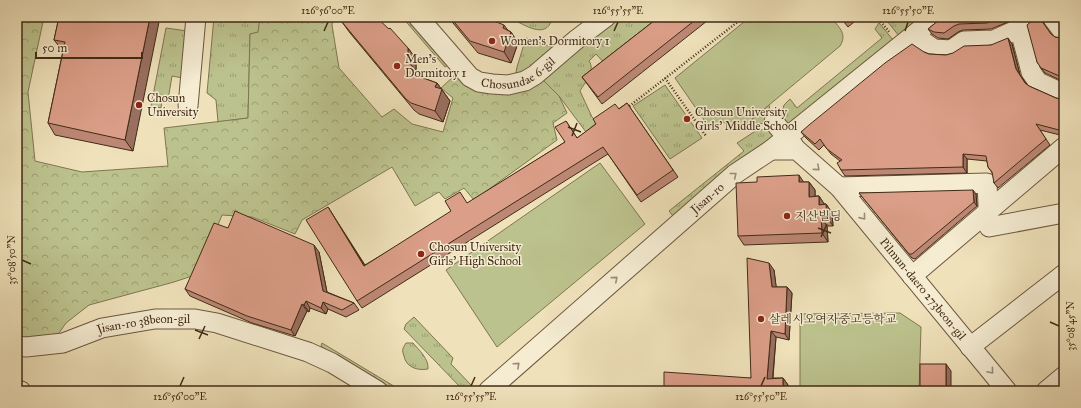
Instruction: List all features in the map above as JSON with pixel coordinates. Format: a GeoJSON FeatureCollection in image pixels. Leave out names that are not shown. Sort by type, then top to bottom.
{"type":"FeatureCollection","features":[{"type":"Feature","properties":{"kind":"street"},"geometry":{"type":"LineString","coordinates":[[188,106],[196,17]]}},
{"type":"Feature","properties":{"kind":"street","name":"Chosundae 6-gil"},"geometry":{"type":"LineString","coordinates":[[418,17],[470,77],[479,82],[508,85],[525,81],[535,75],[577,39],[606,17]]}},
{"type":"Feature","properties":{"kind":"street","name":"Jisan-ro"},"geometry":{"type":"LineString","coordinates":[[488,391],[735,174],[771,150],[792,144],[936,17]]}},
{"type":"Feature","properties":{"kind":"street"},"geometry":{"type":"LineString","coordinates":[[1052,17],[1064,33]]}},
{"type":"Feature","properties":{"kind":"street"},"geometry":{"type":"LineString","coordinates":[[907,41],[934,49],[951,50],[964,41],[994,40],[1014,31],[1025,22]]}},
{"type":"Feature","properties":{"kind":"street"},"geometry":{"type":"LineString","coordinates":[[1025,22],[1031,72],[1038,82],[1064,94]]}},
{"type":"Feature","properties":{"kind":"street","name":"Pilmun-daero 273beon-gil"},"geometry":{"type":"LineString","coordinates":[[774,122],[792,144],[839,187],[1007,391]]}},
{"type":"Feature","properties":{"kind":"street"},"geometry":{"type":"LineString","coordinates":[[912,276],[1064,148]]}},
{"type":"Feature","properties":{"kind":"street"},"geometry":{"type":"LineString","coordinates":[[839,187],[987,183],[989,226],[1064,213]]}},
{"type":"Feature","properties":{"kind":"street"},"geometry":{"type":"LineString","coordinates":[[970,347],[1064,274]]}},
{"type":"Feature","properties":{"kind":"street","name":"Jisan-ro 38beon-gil"},"geometry":{"type":"LineString","coordinates":[[17,346],[26,347],[63,343],[102,328],[155,318],[195,319],[217,323],[308,352],[332,363],[378,391]]}},
{"type":"Feature","properties":{"kind":"street"},"geometry":{"type":"LineString","coordinates":[[1046,391],[1064,376]]}},
{"type":"Feature","properties":{"kind":"street"},"geometry":{"type":"LineString","coordinates":[[17,390],[21,391]]}},
{"type":"Feature","properties":{"kind":"path"},"geometry":{"type":"LineString","coordinates":[[625,109],[744,17]]}},
{"type":"Feature","properties":{"kind":"path"},"geometry":{"type":"LineString","coordinates":[[877,17],[907,41]]}},
{"type":"Feature","properties":{"kind":"path"},"geometry":{"type":"LineString","coordinates":[[665,78],[706,136]]}},
{"type":"Feature","properties":{"kind":"green space"},"geometry":{"type":"Polygon","coordinates":[[[17,17],[44,17],[28,92],[35,161],[82,172],[168,166],[164,128],[248,118],[250,34],[258,32],[260,17],[333,17],[332,25],[339,68],[382,117],[394,109],[412,124],[443,132],[453,98],[441,88],[455,75],[468,87],[496,93],[541,78],[559,96],[567,113],[553,123],[557,140],[474,200],[464,188],[445,199],[439,192],[415,206],[392,167],[302,220],[295,234],[252,217],[222,215],[198,274],[89,305],[66,323],[54,340],[17,339],[17,17]]]}},
{"type":"Feature","properties":{"kind":"green space"},"geometry":{"type":"Polygon","coordinates":[[[214,17],[260,17],[259,33],[250,34],[248,118],[218,122],[216,100],[207,93],[214,17]]]}},
{"type":"Feature","properties":{"kind":"green space"},"geometry":{"type":"Polygon","coordinates":[[[402,17],[411,17],[451,63],[445,67],[402,17]]]}},
{"type":"Feature","properties":{"kind":"green space"},"geometry":{"type":"Polygon","coordinates":[[[511,17],[549,17],[552,19],[545,29],[540,30],[529,27],[512,19],[511,17]]]}},
{"type":"Feature","properties":{"kind":"green space"},"geometry":{"type":"Polygon","coordinates":[[[617,17],[668,17],[606,65],[596,54],[589,61],[591,65],[591,73],[580,91],[592,117],[597,122],[586,132],[559,96],[541,78],[617,17]]]}},
{"type":"Feature","properties":{"kind":"green space"},"geometry":{"type":"Polygon","coordinates":[[[750,17],[831,17],[841,30],[843,37],[840,46],[745,125],[743,123],[731,130],[724,122],[711,130],[675,78],[750,17]]]}},
{"type":"Feature","properties":{"kind":"green space"},"geometry":{"type":"Polygon","coordinates":[[[884,17],[923,17],[899,36],[884,17]]]}},
{"type":"Feature","properties":{"kind":"green space"},"geometry":{"type":"Polygon","coordinates":[[[879,23],[894,41],[789,126],[781,116],[784,105],[790,99],[797,108],[882,38],[875,29],[879,23]]]}},
{"type":"Feature","properties":{"kind":"green space"},"geometry":{"type":"Polygon","coordinates":[[[166,28],[187,31],[183,78],[172,76],[168,100],[162,99],[161,108],[151,106],[166,28]]]}},
{"type":"Feature","properties":{"kind":"green space"},"geometry":{"type":"Polygon","coordinates":[[[526,38],[557,49],[515,77],[517,67],[526,38]]]}},
{"type":"Feature","properties":{"kind":"green space"},"geometry":{"type":"Polygon","coordinates":[[[665,85],[702,138],[670,159],[633,106],[665,85]]]}},
{"type":"Feature","properties":{"kind":"green space"},"geometry":{"type":"Polygon","coordinates":[[[769,105],[771,116],[765,123],[758,124],[751,120],[769,105]]]}},
{"type":"Feature","properties":{"kind":"green space"},"geometry":{"type":"Polygon","coordinates":[[[771,129],[775,133],[774,139],[676,220],[669,211],[744,151],[737,143],[757,130],[771,129]]]}},
{"type":"Feature","properties":{"kind":"green space"},"geometry":{"type":"Polygon","coordinates":[[[600,163],[645,224],[497,347],[446,270],[600,163]]]}},
{"type":"Feature","properties":{"kind":"green space"},"geometry":{"type":"Polygon","coordinates":[[[900,313],[921,327],[919,391],[800,391],[800,314],[900,313]]]}},
{"type":"Feature","properties":{"kind":"green space"},"geometry":{"type":"Polygon","coordinates":[[[414,317],[453,358],[451,364],[471,385],[464,391],[404,329],[406,324],[414,317]]]}},
{"type":"Feature","properties":{"kind":"green space"},"geometry":{"type":"Polygon","coordinates":[[[322,343],[402,391],[390,391],[383,388],[321,346],[322,343]]]}},
{"type":"Feature","properties":{"kind":"green space"},"geometry":{"type":"Polygon","coordinates":[[[406,343],[413,343],[421,352],[427,362],[428,369],[416,369],[407,363],[403,351],[406,343]]]}},
{"type":"Feature","properties":{"kind":"building"},"geometry":{"type":"Polygon","coordinates":[[[59,17],[150,17],[125,140],[48,123],[65,42],[54,40],[59,17]]]}},
{"type":"Feature","properties":{"kind":"building","name":"Men's Dormitory 1"},"geometry":{"type":"Polygon","coordinates":[[[340,17],[374,17],[389,29],[390,28],[408,48],[408,62],[423,78],[437,83],[435,87],[442,89],[435,111],[411,103],[406,99],[342,22],[340,17]]]}},
{"type":"Feature","properties":{"kind":"building","name":"Women's Dormitory 1"},"geometry":{"type":"Polygon","coordinates":[[[450,17],[484,17],[504,25],[503,28],[511,32],[504,52],[470,41],[450,17]]]}},
{"type":"Feature","properties":{"kind":"building"},"geometry":{"type":"Polygon","coordinates":[[[659,17],[699,17],[598,97],[582,77],[659,17]]]}},
{"type":"Feature","properties":{"kind":"building"},"geometry":{"type":"Polygon","coordinates":[[[941,17],[1002,17],[987,23],[959,24],[944,33],[934,32],[928,29],[941,17]]]}},
{"type":"Feature","properties":{"kind":"building"},"geometry":{"type":"Polygon","coordinates":[[[1036,17],[1039,17],[1051,34],[1055,37],[1064,37],[1064,78],[1041,68],[1037,62],[1027,25],[1036,17]]]}},
{"type":"Feature","properties":{"kind":"building"},"geometry":{"type":"Polygon","coordinates":[[[1008,38],[1016,69],[1025,83],[1056,98],[1064,98],[1064,130],[1036,124],[1046,139],[994,183],[992,172],[988,167],[986,156],[963,154],[963,167],[841,170],[837,163],[842,160],[827,149],[820,139],[815,144],[801,132],[885,63],[912,44],[929,54],[946,55],[953,53],[964,46],[991,45],[1008,38]]]}},
{"type":"Feature","properties":{"kind":"building"},"geometry":{"type":"Polygon","coordinates":[[[627,103],[673,170],[637,195],[603,147],[357,301],[306,220],[328,207],[364,266],[451,211],[445,201],[460,192],[467,203],[565,142],[555,127],[566,121],[577,138],[596,124],[593,119],[615,104],[619,109],[627,103]]]}},
{"type":"Feature","properties":{"kind":"building","name":"지산빌딩"},"geometry":{"type":"Polygon","coordinates":[[[799,175],[799,182],[809,182],[809,197],[819,196],[819,205],[826,204],[827,217],[821,217],[822,233],[738,236],[736,183],[757,182],[757,177],[799,175]]]}},
{"type":"Feature","properties":{"kind":"building"},"geometry":{"type":"Polygon","coordinates":[[[973,190],[974,202],[912,254],[909,254],[859,193],[973,190]]]}},
{"type":"Feature","properties":{"kind":"building"},"geometry":{"type":"Polygon","coordinates":[[[235,211],[314,245],[323,291],[354,303],[342,310],[323,302],[321,308],[306,301],[304,305],[302,304],[291,330],[247,316],[185,289],[214,223],[228,228],[235,211]]]}},
{"type":"Feature","properties":{"kind":"building"},"geometry":{"type":"Polygon","coordinates":[[[747,258],[769,263],[772,287],[787,287],[785,334],[771,331],[767,379],[783,378],[783,391],[664,391],[664,372],[751,378],[747,258]]]}},
{"type":"Feature","properties":{"kind":"building"},"geometry":{"type":"Polygon","coordinates":[[[920,364],[946,364],[946,391],[920,391],[920,364]]]}},
{"type":"Feature","properties":{"kind":"place","name":"Women's Dormitory 1"},"geometry":{"type":"Point","coordinates":[492,41]}},
{"type":"Feature","properties":{"kind":"place","name":"Men's Dormitory 1"},"geometry":{"type":"Point","coordinates":[397,66]}},
{"type":"Feature","properties":{"kind":"place","name":"Chosun University"},"geometry":{"type":"Point","coordinates":[139,105]}},
{"type":"Feature","properties":{"kind":"place","name":"Chosun University Girls' Middle School"},"geometry":{"type":"Point","coordinates":[687,119]}},
{"type":"Feature","properties":{"kind":"place","name":"지산빌딩"},"geometry":{"type":"Point","coordinates":[787,216]}},
{"type":"Feature","properties":{"kind":"place","name":"Chosun University Girls' High School"},"geometry":{"type":"Point","coordinates":[421,254]}},
{"type":"Feature","properties":{"kind":"place","name":"살레시오여자중고등학교"},"geometry":{"type":"Point","coordinates":[761,319]}}]}
